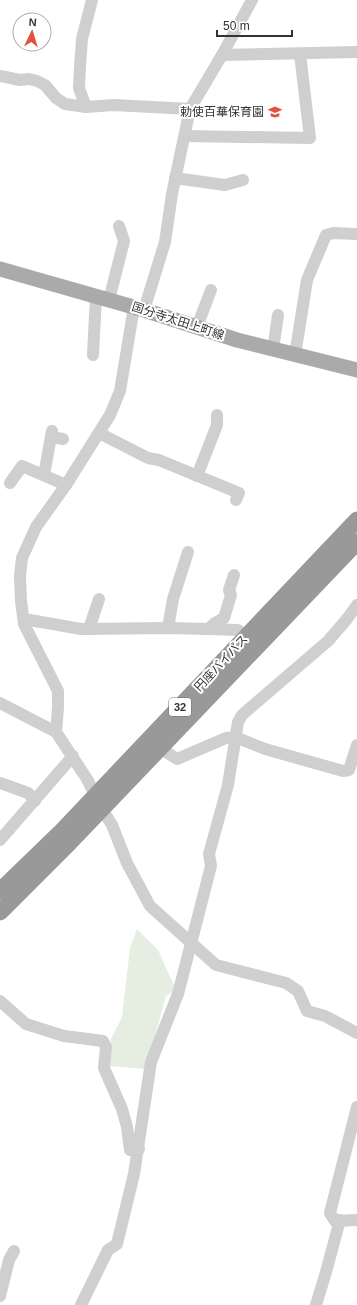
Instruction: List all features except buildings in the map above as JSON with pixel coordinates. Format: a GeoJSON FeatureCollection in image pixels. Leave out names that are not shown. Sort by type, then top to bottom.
{"type":"FeatureCollection","features":[{"type":"Feature","properties":{"kind":"highway","name":"円座バイパス"},"geometry":{"type":"LineString","coordinates":[[0,912],[246,637],[357,520]]}},
{"type":"Feature","properties":{"kind":"highway","name":"円座バイパス"},"geometry":{"type":"LineString","coordinates":[[0,891],[63,830],[98,803],[160,748],[357,542]]}},
{"type":"Feature","properties":{"kind":"main road","name":"国分寺太田上町線"},"geometry":{"type":"LineString","coordinates":[[0,269],[139,309],[236,340],[357,370]]}},
{"type":"Feature","properties":{"kind":"street"},"geometry":{"type":"LineString","coordinates":[[86,107],[79,88],[80,63],[82,39],[92,0]]}},
{"type":"Feature","properties":{"kind":"street"},"geometry":{"type":"LineString","coordinates":[[56,732],[58,691],[24,624],[20,576],[22,558],[36,527],[66,485],[99,433],[110,415],[120,391],[139,309],[165,242],[175,178],[190,109],[252,0]]}},
{"type":"Feature","properties":{"kind":"street"},"geometry":{"type":"LineString","coordinates":[[222,55],[357,52]]}},
{"type":"Feature","properties":{"kind":"street"},"geometry":{"type":"LineString","coordinates":[[185,136],[310,138],[300,54]]}},
{"type":"Feature","properties":{"kind":"street"},"geometry":{"type":"LineString","coordinates":[[0,76],[20,80],[30,79],[37,81],[45,85],[56,98],[65,104],[86,107],[127,106],[190,109]]}},
{"type":"Feature","properties":{"kind":"street"},"geometry":{"type":"LineString","coordinates":[[175,178],[225,185],[243,180]]}},
{"type":"Feature","properties":{"kind":"street"},"geometry":{"type":"LineString","coordinates":[[93,355],[102,298],[124,241],[119,226]]}},
{"type":"Feature","properties":{"kind":"street"},"geometry":{"type":"LineString","coordinates":[[296,355],[308,280],[326,235],[334,233],[357,234]]}},
{"type":"Feature","properties":{"kind":"street"},"geometry":{"type":"LineString","coordinates":[[197,327],[211,290]]}},
{"type":"Feature","properties":{"kind":"street"},"geometry":{"type":"LineString","coordinates":[[273,350],[278,315]]}},
{"type":"Feature","properties":{"kind":"street"},"geometry":{"type":"LineString","coordinates":[[197,476],[217,425],[217,415]]}},
{"type":"Feature","properties":{"kind":"street"},"geometry":{"type":"LineString","coordinates":[[99,433],[148,458],[159,460],[239,493],[236,500]]}},
{"type":"Feature","properties":{"kind":"street"},"geometry":{"type":"LineString","coordinates":[[44,475],[55,436]]}},
{"type":"Feature","properties":{"kind":"street"},"geometry":{"type":"LineString","coordinates":[[10,483],[22,466],[66,485]]}},
{"type":"Feature","properties":{"kind":"street"},"geometry":{"type":"LineString","coordinates":[[168,628],[173,599],[188,552]]}},
{"type":"Feature","properties":{"kind":"street"},"geometry":{"type":"LineString","coordinates":[[208,629],[214,623],[224,618],[231,595],[229,590],[234,575]]}},
{"type":"Feature","properties":{"kind":"street"},"geometry":{"type":"LineString","coordinates":[[89,629],[99,599]]}},
{"type":"Feature","properties":{"kind":"street"},"geometry":{"type":"LineString","coordinates":[[81,1305],[108,1250],[117,1244],[139,1149],[151,1062],[178,994],[211,866],[209,854],[228,785],[238,722],[242,715],[328,641],[347,620],[357,604]]}},
{"type":"Feature","properties":{"kind":"street"},"geometry":{"type":"LineString","coordinates":[[24,619],[80,629],[168,628],[238,630],[246,637]]}},
{"type":"Feature","properties":{"kind":"street"},"geometry":{"type":"LineString","coordinates":[[0,702],[56,732],[87,779],[98,803],[112,825],[127,863],[150,906],[216,965],[286,983],[298,991],[307,1011],[325,1016],[357,1033]]}},
{"type":"Feature","properties":{"kind":"street"},"geometry":{"type":"LineString","coordinates":[[160,748],[178,759],[226,738],[235,737],[265,749],[342,771],[349,770],[357,745]]}},
{"type":"Feature","properties":{"kind":"street"},"geometry":{"type":"LineString","coordinates":[[0,840],[73,756]]}},
{"type":"Feature","properties":{"kind":"street"},"geometry":{"type":"LineString","coordinates":[[0,783],[28,793],[35,801]]}},
{"type":"Feature","properties":{"kind":"street"},"geometry":{"type":"LineString","coordinates":[[0,1001],[26,1024],[64,1036],[103,1041],[106,1047],[104,1068],[122,1109],[127,1127],[130,1150],[139,1149]]}},
{"type":"Feature","properties":{"kind":"street"},"geometry":{"type":"LineString","coordinates":[[357,1107],[330,1213],[335,1221],[357,1220]]}},
{"type":"Feature","properties":{"kind":"street"},"geometry":{"type":"LineString","coordinates":[[316,1305],[340,1220]]}},
{"type":"Feature","properties":{"kind":"street"},"geometry":{"type":"LineString","coordinates":[[0,1296],[9,1260],[14,1251]]}},
{"type":"Feature","properties":{"kind":"shaded area"},"geometry":{"type":"Polygon","coordinates":[[[137,929],[158,950],[176,990],[166,996],[146,1069],[110,1066],[111,1039],[122,1017],[130,948],[137,929]]]}},
{"type":"Feature","properties":{"kind":"place","name":"勅使百華保育園"},"geometry":{"type":"Point","coordinates":[275,112]}}]}
